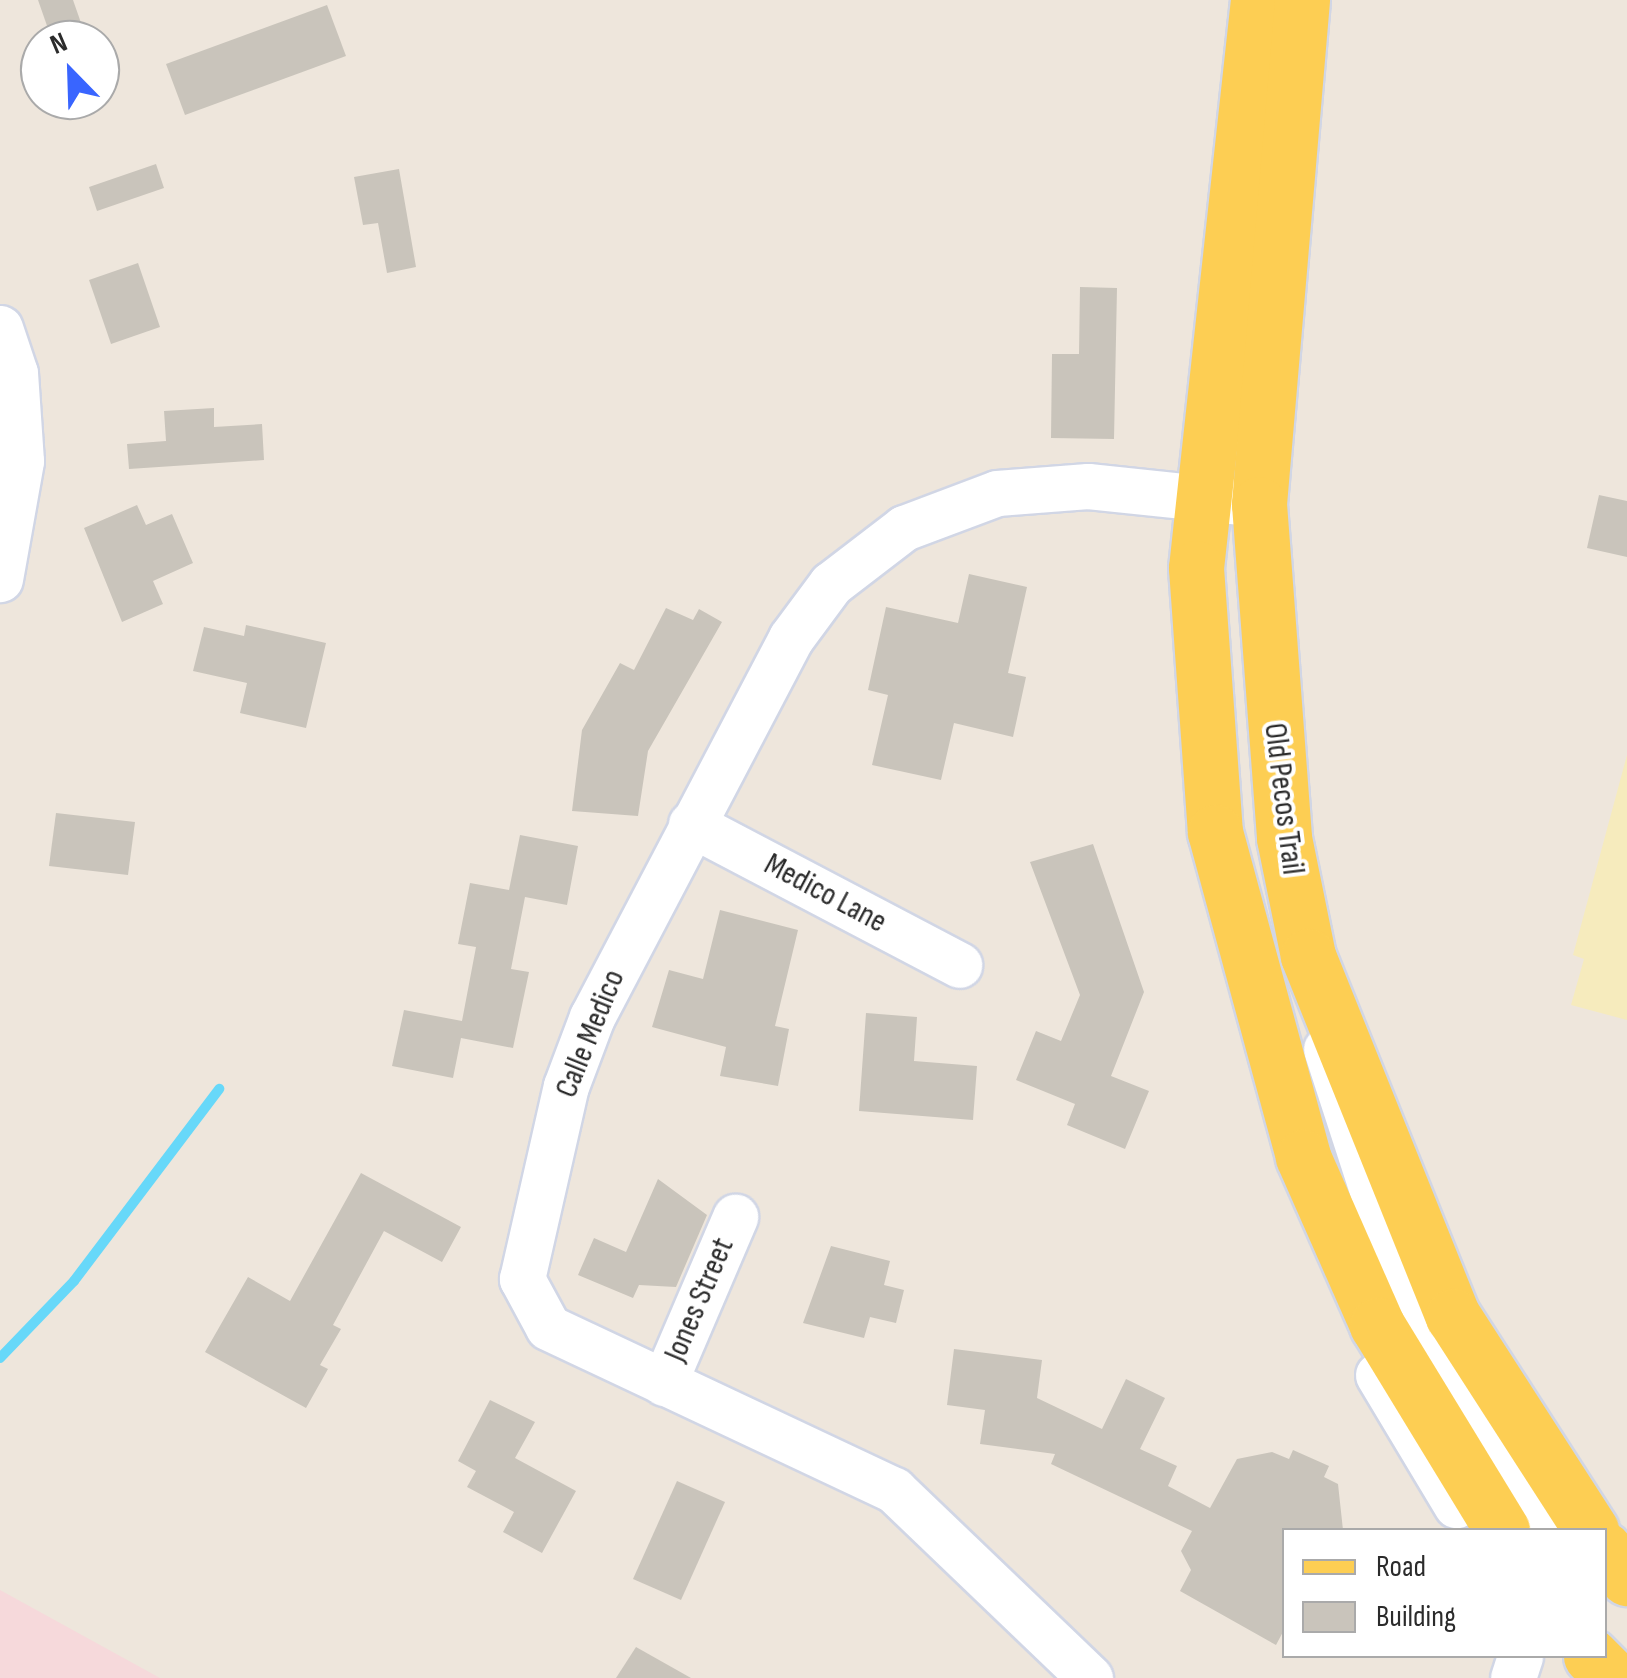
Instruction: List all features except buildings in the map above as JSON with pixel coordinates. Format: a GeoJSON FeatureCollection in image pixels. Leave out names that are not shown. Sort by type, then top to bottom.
{"type":"FeatureCollection","features":[{"type":"Feature","properties":{"kind":"main road","name":"Old Pecos Trail"},"geometry":{"type":"LineString","coordinates":[[1258,0],[1206,497],[1198,657],[1215,832],[1303,1157],[1377,1326],[1501,1528]]}},
{"type":"Feature","properties":{"kind":"main road","name":"Old Pecos Trail"},"geometry":{"type":"LineString","coordinates":[[1302,0],[1259,504],[1275,776],[1308,956],[1452,1316],[1590,1528]]}},
{"type":"Feature","properties":{"kind":"main road"},"geometry":{"type":"LineString","coordinates":[[1607,1552],[1627,1578]]}},
{"type":"Feature","properties":{"kind":"street"},"geometry":{"type":"LineString","coordinates":[[0,328],[15,373],[21,460],[0,579]]}},
{"type":"Feature","properties":{"kind":"street","name":"Calle Medico"},"geometry":{"type":"LineString","coordinates":[[1090,1678],[894,1490],[548,1327],[522,1279],[578,1052],[691,824],[810,608],[904,528],[997,493],[1088,486],[1259,504]]}},
{"type":"Feature","properties":{"kind":"street","name":"Medico Lane"},"geometry":{"type":"LineString","coordinates":[[691,824],[959,964]]}},
{"type":"Feature","properties":{"kind":"street"},"geometry":{"type":"LineString","coordinates":[[1308,956],[1336,1098],[1392,1262],[1461,1397],[1545,1528]]}},
{"type":"Feature","properties":{"kind":"street"},"geometry":{"type":"LineString","coordinates":[[1303,1157],[1357,1338],[1471,1528]]}},
{"type":"Feature","properties":{"kind":"street","name":"Jones Street"},"geometry":{"type":"LineString","coordinates":[[664,1383],[735,1217]]}},
{"type":"Feature","properties":{"kind":"shaded area"},"geometry":{"type":"Polygon","coordinates":[[[0,1590],[160,1678],[0,1678],[0,1590]]]}},
{"type":"Feature","properties":{"kind":"sand"},"geometry":{"type":"Polygon","coordinates":[[[1627,755],[1627,1020],[1571,1005],[1584,959],[1573,955],[1627,755]]]}},
{"type":"Feature","properties":{"kind":"waterway"},"geometry":{"type":"LineString","coordinates":[[0,1358],[74,1281],[219,1089]]}}]}
